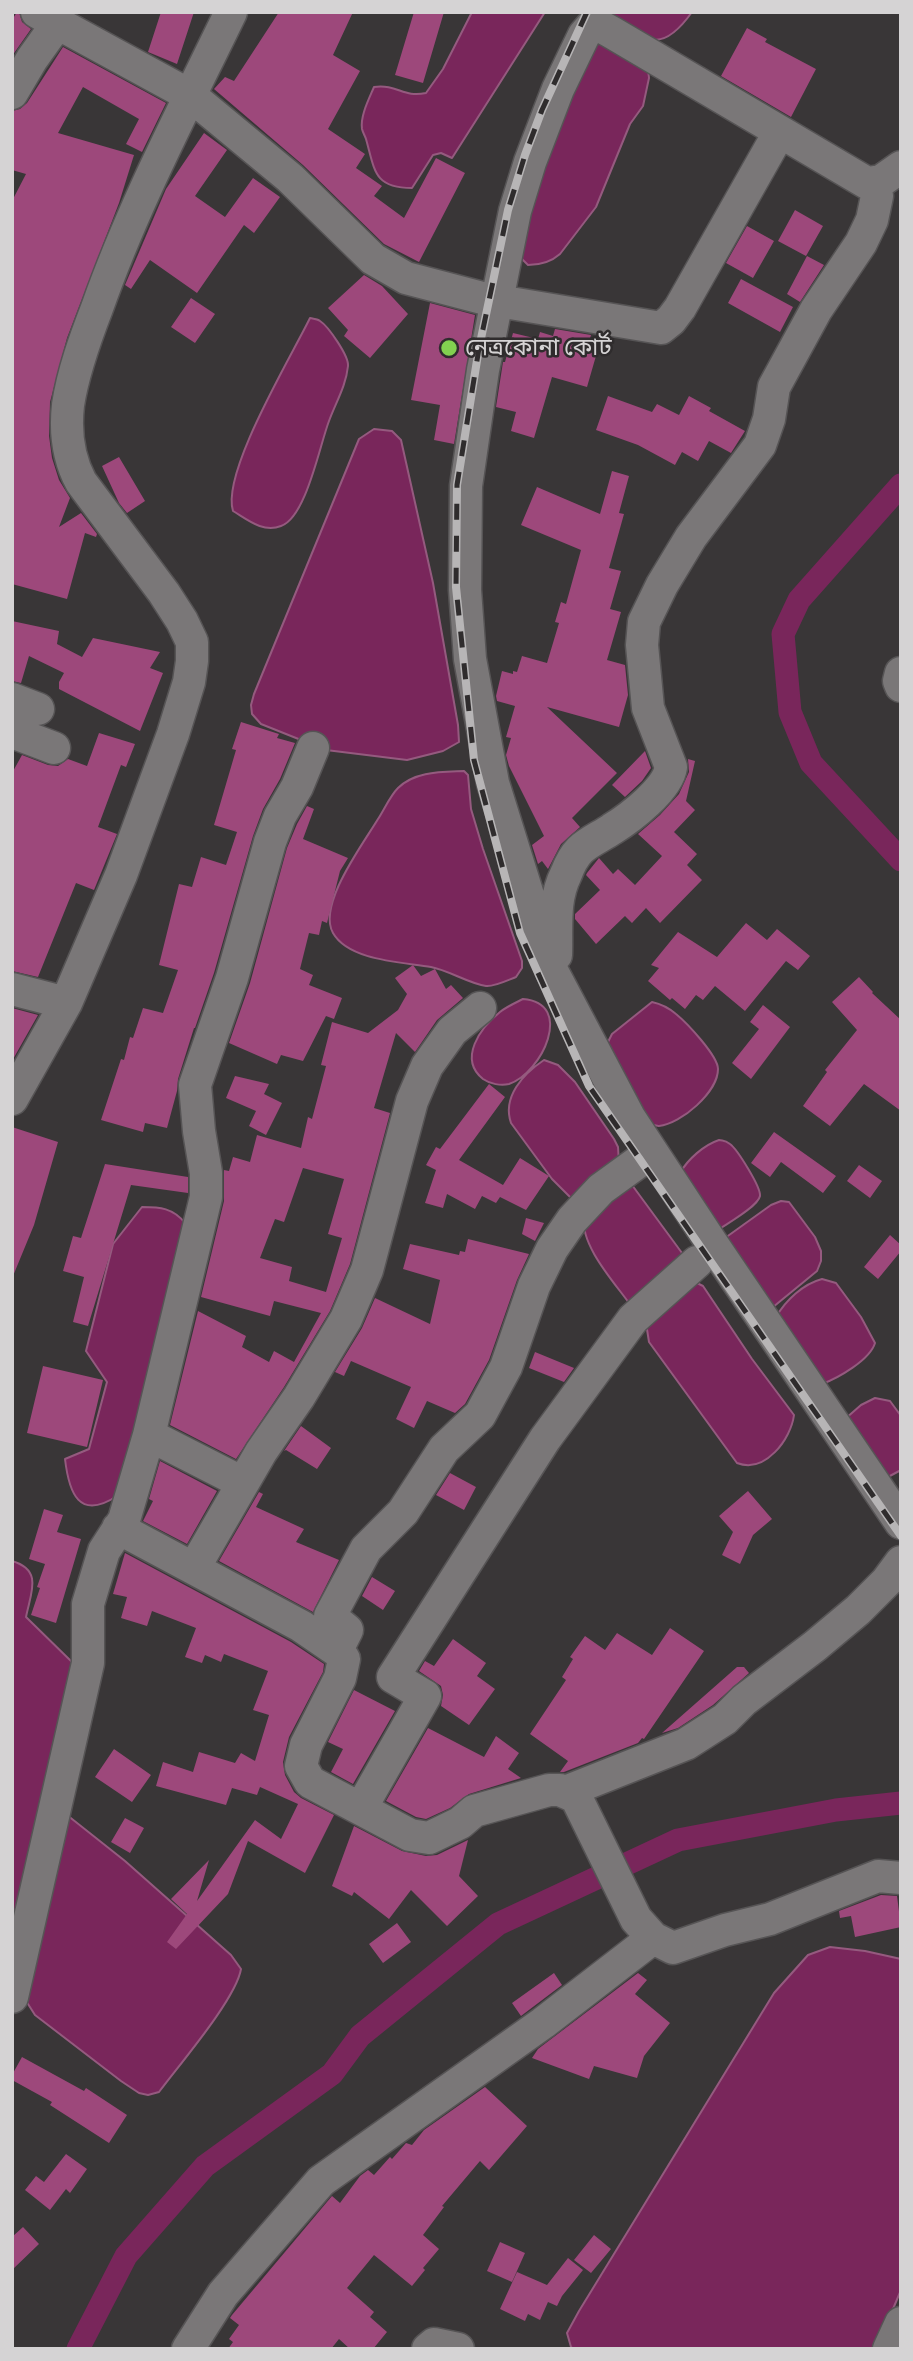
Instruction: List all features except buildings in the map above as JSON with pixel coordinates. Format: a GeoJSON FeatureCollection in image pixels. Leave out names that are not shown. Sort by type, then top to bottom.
{"type":"FeatureCollection","features":[{"type":"Feature","properties":{"kind":"street"},"geometry":{"type":"LineString","coordinates":[[12,1099],[66,1003],[121,875],[173,734],[189,682],[192,642],[182,621],[80,482],[73,468],[69,452],[68,404],[83,347],[112,265],[231,12]]}},
{"type":"Feature","properties":{"kind":"street"},"geometry":{"type":"LineString","coordinates":[[12,93],[32,59],[47,18],[191,96],[290,178],[373,259],[406,278],[433,287],[497,300],[662,328],[680,308],[775,140]]}},
{"type":"Feature","properties":{"kind":"street"},"geometry":{"type":"LineString","coordinates":[[901,167],[889,177],[867,183],[600,26],[591,27],[584,35],[558,89],[530,162],[515,211],[484,370],[466,486],[465,590],[470,659],[493,783],[551,969],[629,1117],[901,1523]]}},
{"type":"Feature","properties":{"kind":"street"},"geometry":{"type":"LineString","coordinates":[[551,969],[556,953],[556,905],[564,877],[572,862],[580,850],[628,818],[670,777],[671,767],[648,708],[642,645],[644,622],[662,585],[691,537],[760,445],[769,419],[774,387],[816,310],[861,243],[872,220],[877,196],[873,183]]}},
{"type":"Feature","properties":{"kind":"street"},"geometry":{"type":"LineString","coordinates":[[901,673],[901,686]]}},
{"type":"Feature","properties":{"kind":"street"},"geometry":{"type":"LineString","coordinates":[[12,733],[54,748]]}},
{"type":"Feature","properties":{"kind":"street"},"geometry":{"type":"LineString","coordinates":[[12,1997],[88,1663],[88,1604],[104,1551],[124,1520],[149,1435],[206,1196],[206,1172],[195,1085],[232,978],[270,842],[298,787],[313,748]]}},
{"type":"Feature","properties":{"kind":"street"},"geometry":{"type":"LineString","coordinates":[[12,989],[66,1003]]}},
{"type":"Feature","properties":{"kind":"street"},"geometry":{"type":"LineString","coordinates":[[194,1568],[261,1452],[299,1397],[346,1319],[367,1270],[412,1101],[427,1066],[452,1031],[480,1008]]}},
{"type":"Feature","properties":{"kind":"street"},"geometry":{"type":"LineString","coordinates":[[337,1650],[347,1630],[330,1616],[366,1549],[403,1512],[444,1449],[480,1415],[506,1367],[534,1286],[552,1249],[572,1220],[601,1189],[652,1152]]}},
{"type":"Feature","properties":{"kind":"street"},"geometry":{"type":"LineString","coordinates":[[361,1808],[425,1696],[393,1677],[545,1438],[634,1319],[697,1262]]}},
{"type":"Feature","properties":{"kind":"street"},"geometry":{"type":"LineString","coordinates":[[149,1435],[243,1483]]}},
{"type":"Feature","properties":{"kind":"street"},"geometry":{"type":"LineString","coordinates":[[118,1528],[301,1626],[337,1650],[344,1659],[343,1667],[306,1745],[301,1766],[310,1782],[410,1835],[429,1838],[460,1823],[474,1811],[549,1790],[571,1795],[686,1744],[725,1719],[744,1700],[858,1610],[887,1581],[901,1562]]}},
{"type":"Feature","properties":{"kind":"street"},"geometry":{"type":"LineString","coordinates":[[571,1795],[645,1928],[673,1948],[725,1930],[770,1919],[870,1879],[901,1879]]}},
{"type":"Feature","properties":{"kind":"street"},"geometry":{"type":"LineString","coordinates":[[188,2349],[223,2294],[321,2182],[544,2023],[645,1928]]}},
{"type":"Feature","properties":{"kind":"street"},"geometry":{"type":"LineString","coordinates":[[889,2349],[901,2323]]}},
{"type":"Feature","properties":{"kind":"street"},"geometry":{"type":"LineString","coordinates":[[428,2349],[434,2344],[458,2349]]}},
{"type":"Feature","properties":{"kind":"shaded area"},"geometry":{"type":"Polygon","coordinates":[[[472,12],[545,12],[452,158],[441,153],[433,155],[412,188],[390,185],[378,176],[374,169],[362,129],[364,113],[374,87],[389,87],[412,94],[426,93],[443,69],[472,12]]]}},
{"type":"Feature","properties":{"kind":"shaded area"},"geometry":{"type":"Polygon","coordinates":[[[602,12],[692,12],[669,36],[650,39],[602,12]]]}},
{"type":"Feature","properties":{"kind":"shaded area"},"geometry":{"type":"Polygon","coordinates":[[[596,40],[648,69],[649,78],[643,106],[630,124],[596,207],[560,254],[546,262],[528,265],[520,257],[518,213],[596,40]]]}},
{"type":"Feature","properties":{"kind":"shaded area"},"geometry":{"type":"Polygon","coordinates":[[[310,318],[324,324],[337,342],[347,361],[347,373],[298,509],[290,520],[281,526],[262,527],[233,511],[232,493],[237,470],[260,415],[310,318]]]}},
{"type":"Feature","properties":{"kind":"shaded area"},"geometry":{"type":"Polygon","coordinates":[[[374,429],[392,431],[401,440],[433,583],[458,725],[459,742],[443,751],[407,760],[326,750],[261,724],[252,714],[251,705],[359,439],[374,429]]]}},
{"type":"Feature","properties":{"kind":"shaded area"},"geometry":{"type":"Polygon","coordinates":[[[464,771],[468,775],[471,809],[483,849],[522,961],[522,968],[516,977],[489,986],[473,983],[431,967],[364,955],[341,942],[333,933],[330,921],[331,907],[344,875],[398,788],[421,775],[464,771]]]}},
{"type":"Feature","properties":{"kind":"shaded area"},"geometry":{"type":"Polygon","coordinates":[[[523,999],[539,1003],[547,1012],[550,1025],[548,1039],[542,1053],[521,1077],[506,1085],[489,1082],[476,1071],[472,1062],[475,1044],[485,1026],[505,1008],[523,999]]]}},
{"type":"Feature","properties":{"kind":"shaded area"},"geometry":{"type":"Polygon","coordinates":[[[652,1002],[671,1010],[687,1025],[708,1048],[718,1069],[712,1087],[697,1105],[678,1119],[659,1126],[649,1124],[606,1046],[612,1034],[652,1002]]]}},
{"type":"Feature","properties":{"kind":"shaded area"},"geometry":{"type":"Polygon","coordinates":[[[544,1060],[558,1065],[575,1082],[618,1147],[619,1163],[576,1197],[570,1197],[552,1179],[511,1123],[509,1104],[516,1087],[544,1060]]]}},
{"type":"Feature","properties":{"kind":"shaded area"},"geometry":{"type":"Polygon","coordinates":[[[719,1140],[728,1143],[738,1153],[753,1177],[760,1196],[743,1214],[716,1229],[680,1173],[697,1153],[719,1140]]]}},
{"type":"Feature","properties":{"kind":"shaded area"},"geometry":{"type":"Polygon","coordinates":[[[632,1185],[682,1253],[682,1260],[629,1303],[593,1251],[584,1228],[584,1217],[632,1185]]]}},
{"type":"Feature","properties":{"kind":"shaded area"},"geometry":{"type":"Polygon","coordinates":[[[781,1201],[789,1202],[815,1237],[821,1251],[821,1261],[817,1271],[767,1312],[725,1238],[771,1205],[781,1201]]]}},
{"type":"Feature","properties":{"kind":"shaded area"},"geometry":{"type":"Polygon","coordinates":[[[142,1207],[166,1209],[176,1214],[185,1223],[184,1244],[117,1496],[93,1506],[78,1500],[73,1492],[65,1459],[89,1449],[107,1382],[86,1351],[113,1244],[142,1207]]]}},
{"type":"Feature","properties":{"kind":"shaded area"},"geometry":{"type":"Polygon","coordinates":[[[822,1279],[836,1283],[861,1317],[875,1343],[860,1362],[822,1384],[776,1317],[796,1294],[822,1279]]]}},
{"type":"Feature","properties":{"kind":"shaded area"},"geometry":{"type":"Polygon","coordinates":[[[697,1283],[703,1286],[794,1415],[782,1444],[767,1459],[757,1464],[737,1463],[649,1342],[646,1323],[697,1283]]]}},
{"type":"Feature","properties":{"kind":"shaded area"},"geometry":{"type":"Polygon","coordinates":[[[875,1398],[890,1401],[901,1416],[901,1470],[888,1477],[845,1419],[861,1405],[875,1398]]]}},
{"type":"Feature","properties":{"kind":"shaded area"},"geometry":{"type":"Polygon","coordinates":[[[12,1561],[22,1565],[31,1576],[32,1591],[26,1617],[74,1664],[12,1965],[12,1561]]]}},
{"type":"Feature","properties":{"kind":"shaded area"},"geometry":{"type":"Polygon","coordinates":[[[67,1815],[125,1861],[231,1955],[241,1969],[237,1982],[218,2014],[159,2092],[148,2095],[139,2093],[121,2081],[35,2015],[21,1993],[67,1815]]]}},
{"type":"Feature","properties":{"kind":"shaded area"},"geometry":{"type":"Polygon","coordinates":[[[830,1947],[901,1959],[901,2290],[876,2349],[574,2349],[567,2333],[579,2311],[774,1993],[808,1955],[830,1947]]]}},
{"type":"Feature","properties":{"kind":"waterway"},"geometry":{"type":"LineString","coordinates":[[901,485],[799,600],[783,634],[790,712],[811,763],[901,860]]}},
{"type":"Feature","properties":{"kind":"waterway"},"geometry":{"type":"LineString","coordinates":[[78,2349],[126,2256],[205,2166],[332,2074],[360,2036],[498,1924],[678,1840],[836,1810],[901,1803]]}},
{"type":"Feature","properties":{"kind":"railway"},"geometry":{"type":"LineString","coordinates":[[587,12],[542,110],[508,210],[479,348],[457,485],[456,587],[474,760],[520,933],[589,1086],[901,1536]]}},
{"type":"Feature","properties":{"kind":"place","name":"নেত্রকোনা কোর্ট"},"geometry":{"type":"Point","coordinates":[449,348]}}]}
